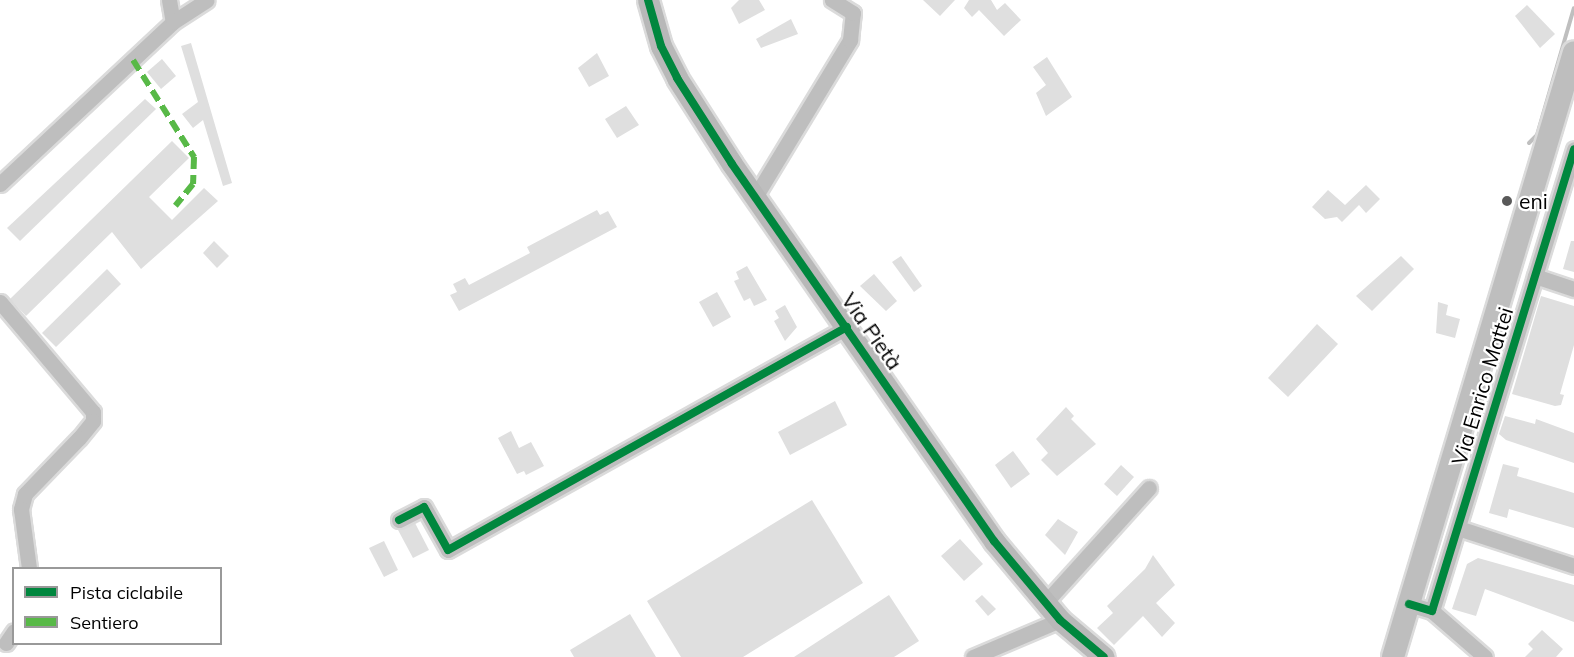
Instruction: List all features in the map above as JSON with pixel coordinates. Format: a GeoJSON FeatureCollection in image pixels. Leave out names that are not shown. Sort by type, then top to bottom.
{"type":"FeatureCollection","features":[{"type":"Feature","properties":{"kind":"main road"},"geometry":{"type":"LineString","coordinates":[[1393,657],[1574,52]]}},
{"type":"Feature","properties":{"kind":"street"},"geometry":{"type":"LineString","coordinates":[[169,0],[173,22]]}},
{"type":"Feature","properties":{"kind":"street"},"geometry":{"type":"LineString","coordinates":[[0,184],[173,22],[207,0]]}},
{"type":"Feature","properties":{"kind":"street","name":"Via Pietà"},"geometry":{"type":"LineString","coordinates":[[648,0],[661,46],[677,78],[755,197],[994,541],[1060,621],[1104,657]]}},
{"type":"Feature","properties":{"kind":"street"},"geometry":{"type":"LineString","coordinates":[[755,197],[850,40],[853,13],[832,0]]}},
{"type":"Feature","properties":{"kind":"street","name":"Via Enrico Mattei"},"geometry":{"type":"LineString","coordinates":[[1432,611],[1574,149]]}},
{"type":"Feature","properties":{"kind":"street"},"geometry":{"type":"LineString","coordinates":[[1535,276],[1574,289]]}},
{"type":"Feature","properties":{"kind":"street"},"geometry":{"type":"LineString","coordinates":[[0,302],[93,412],[93,421],[79,438],[25,494],[21,509],[29,567]]}},
{"type":"Feature","properties":{"kind":"street"},"geometry":{"type":"LineString","coordinates":[[399,520],[424,507],[448,550],[847,327]]}},
{"type":"Feature","properties":{"kind":"street"},"geometry":{"type":"LineString","coordinates":[[1045,603],[1149,488]]}},
{"type":"Feature","properties":{"kind":"street"},"geometry":{"type":"LineString","coordinates":[[1458,528],[1574,566]]}},
{"type":"Feature","properties":{"kind":"street"},"geometry":{"type":"LineString","coordinates":[[1409,604],[1432,611],[1485,657]]}},
{"type":"Feature","properties":{"kind":"street"},"geometry":{"type":"LineString","coordinates":[[973,657],[1060,621]]}},
{"type":"Feature","properties":{"kind":"building"},"geometry":{"type":"Polygon","coordinates":[[[739,0],[759,0],[765,10],[739,24],[731,8],[739,0]]]}},
{"type":"Feature","properties":{"kind":"building"},"geometry":{"type":"Polygon","coordinates":[[[923,0],[955,0],[940,16],[923,0]]]}},
{"type":"Feature","properties":{"kind":"building"},"geometry":{"type":"Polygon","coordinates":[[[969,0],[991,0],[997,10],[1005,3],[1021,20],[1004,36],[979,10],[972,17],[964,8],[969,0]]]}},
{"type":"Feature","properties":{"kind":"building"},"geometry":{"type":"Polygon","coordinates":[[[1527,5],[1555,34],[1540,48],[1515,16],[1527,5]]]}},
{"type":"Feature","properties":{"kind":"building"},"geometry":{"type":"Polygon","coordinates":[[[791,19],[798,34],[761,48],[756,39],[791,19]]]}},
{"type":"Feature","properties":{"kind":"building"},"geometry":{"type":"Polygon","coordinates":[[[191,43],[232,183],[223,186],[203,120],[193,128],[182,114],[198,102],[181,46],[191,43]]]}},
{"type":"Feature","properties":{"kind":"building"},"geometry":{"type":"Polygon","coordinates":[[[597,53],[609,76],[589,87],[578,68],[597,53]]]}},
{"type":"Feature","properties":{"kind":"building"},"geometry":{"type":"Polygon","coordinates":[[[1047,57],[1072,97],[1046,116],[1036,93],[1046,85],[1033,67],[1047,57]]]}},
{"type":"Feature","properties":{"kind":"building"},"geometry":{"type":"Polygon","coordinates":[[[162,59],[176,76],[161,89],[147,72],[162,59]]]}},
{"type":"Feature","properties":{"kind":"building"},"geometry":{"type":"Polygon","coordinates":[[[145,99],[156,109],[20,241],[7,228],[145,99]]]}},
{"type":"Feature","properties":{"kind":"building"},"geometry":{"type":"Polygon","coordinates":[[[626,106],[639,125],[617,138],[605,119],[626,106]]]}},
{"type":"Feature","properties":{"kind":"building"},"geometry":{"type":"Polygon","coordinates":[[[172,141],[189,158],[149,197],[172,220],[204,188],[218,201],[141,269],[112,232],[26,316],[10,299],[172,141]]]}},
{"type":"Feature","properties":{"kind":"building"},"geometry":{"type":"Polygon","coordinates":[[[1366,185],[1380,199],[1366,213],[1359,205],[1342,222],[1337,217],[1325,219],[1312,207],[1328,190],[1345,205],[1366,185]]]}},
{"type":"Feature","properties":{"kind":"building"},"geometry":{"type":"Polygon","coordinates":[[[597,210],[600,215],[608,211],[617,227],[459,311],[450,295],[457,292],[453,284],[465,278],[469,285],[530,253],[527,247],[597,210]]]}},
{"type":"Feature","properties":{"kind":"building"},"geometry":{"type":"Polygon","coordinates":[[[214,241],[229,256],[217,268],[203,253],[214,241]]]}},
{"type":"Feature","properties":{"kind":"building"},"geometry":{"type":"Polygon","coordinates":[[[1571,241],[1574,241],[1574,272],[1563,269],[1571,241]]]}},
{"type":"Feature","properties":{"kind":"building"},"geometry":{"type":"Polygon","coordinates":[[[901,256],[922,286],[914,292],[892,262],[901,256]]]}},
{"type":"Feature","properties":{"kind":"building"},"geometry":{"type":"Polygon","coordinates":[[[1401,256],[1414,269],[1372,311],[1356,296],[1401,256]]]}},
{"type":"Feature","properties":{"kind":"building"},"geometry":{"type":"Polygon","coordinates":[[[747,266],[767,300],[754,306],[750,298],[744,301],[734,281],[739,279],[736,272],[747,266]]]}},
{"type":"Feature","properties":{"kind":"building"},"geometry":{"type":"Polygon","coordinates":[[[107,269],[121,284],[56,347],[42,333],[107,269]]]}},
{"type":"Feature","properties":{"kind":"building"},"geometry":{"type":"Polygon","coordinates":[[[874,274],[897,301],[886,311],[860,286],[874,274]]]}},
{"type":"Feature","properties":{"kind":"building"},"geometry":{"type":"Polygon","coordinates":[[[717,292],[731,317],[713,327],[699,302],[717,292]]]}},
{"type":"Feature","properties":{"kind":"building"},"geometry":{"type":"Polygon","coordinates":[[[1541,296],[1574,306],[1574,345],[1560,394],[1564,395],[1561,405],[1555,406],[1512,394],[1541,296]]]}},
{"type":"Feature","properties":{"kind":"building"},"geometry":{"type":"Polygon","coordinates":[[[1438,302],[1448,305],[1446,315],[1460,319],[1455,338],[1436,333],[1438,302]]]}},
{"type":"Feature","properties":{"kind":"building"},"geometry":{"type":"Polygon","coordinates":[[[785,305],[797,327],[785,341],[774,321],[779,318],[775,311],[785,305]]]}},
{"type":"Feature","properties":{"kind":"building"},"geometry":{"type":"Polygon","coordinates":[[[1317,324],[1338,344],[1288,397],[1268,378],[1317,324]]]}},
{"type":"Feature","properties":{"kind":"building"},"geometry":{"type":"Polygon","coordinates":[[[835,401],[847,425],[790,455],[778,432],[835,401]]]}},
{"type":"Feature","properties":{"kind":"building"},"geometry":{"type":"Polygon","coordinates":[[[1066,407],[1074,416],[1071,419],[1096,444],[1057,476],[1041,460],[1048,453],[1036,439],[1066,407]]]}},
{"type":"Feature","properties":{"kind":"building"},"geometry":{"type":"Polygon","coordinates":[[[1505,416],[1535,424],[1536,419],[1574,433],[1574,463],[1506,440],[1499,434],[1505,416]]]}},
{"type":"Feature","properties":{"kind":"building"},"geometry":{"type":"Polygon","coordinates":[[[511,431],[519,448],[531,442],[544,466],[526,475],[524,471],[517,474],[498,438],[511,431]]]}},
{"type":"Feature","properties":{"kind":"building"},"geometry":{"type":"Polygon","coordinates":[[[1013,451],[1030,474],[1011,488],[995,465],[1013,451]]]}},
{"type":"Feature","properties":{"kind":"building"},"geometry":{"type":"Polygon","coordinates":[[[1503,464],[1519,468],[1517,476],[1574,493],[1574,528],[1509,509],[1507,518],[1489,513],[1503,464]]]}},
{"type":"Feature","properties":{"kind":"building"},"geometry":{"type":"Polygon","coordinates":[[[1121,465],[1134,477],[1117,496],[1104,484],[1121,465]]]}},
{"type":"Feature","properties":{"kind":"building"},"geometry":{"type":"Polygon","coordinates":[[[812,500],[863,583],[743,657],[681,657],[647,601],[812,500]]]}},
{"type":"Feature","properties":{"kind":"building"},"geometry":{"type":"Polygon","coordinates":[[[1058,519],[1078,532],[1065,555],[1045,535],[1058,519]]]}},
{"type":"Feature","properties":{"kind":"building"},"geometry":{"type":"Polygon","coordinates":[[[415,523],[429,550],[413,558],[398,530],[415,523]]]}},
{"type":"Feature","properties":{"kind":"building"},"geometry":{"type":"Polygon","coordinates":[[[960,539],[983,564],[964,581],[941,556],[960,539]]]}},
{"type":"Feature","properties":{"kind":"building"},"geometry":{"type":"Polygon","coordinates":[[[384,541],[398,570],[384,577],[369,548],[384,541]]]}},
{"type":"Feature","properties":{"kind":"building"},"geometry":{"type":"Polygon","coordinates":[[[1153,555],[1175,585],[1156,603],[1175,623],[1162,637],[1143,616],[1114,645],[1097,628],[1113,613],[1107,606],[1145,569],[1153,555]]]}},
{"type":"Feature","properties":{"kind":"building"},"geometry":{"type":"Polygon","coordinates":[[[1478,558],[1574,585],[1574,622],[1485,589],[1476,616],[1452,609],[1467,564],[1478,558]]]}},
{"type":"Feature","properties":{"kind":"building"},"geometry":{"type":"Polygon","coordinates":[[[889,595],[919,641],[894,657],[794,657],[889,595]]]}},
{"type":"Feature","properties":{"kind":"building"},"geometry":{"type":"Polygon","coordinates":[[[982,595],[996,609],[988,616],[975,601],[982,595]]]}},
{"type":"Feature","properties":{"kind":"building"},"geometry":{"type":"Polygon","coordinates":[[[630,614],[656,657],[574,657],[570,650],[630,614]]]}},
{"type":"Feature","properties":{"kind":"building"},"geometry":{"type":"Polygon","coordinates":[[[1542,630],[1563,649],[1556,657],[1525,657],[1533,649],[1528,644],[1542,630]]]}},
{"type":"Feature","properties":{"kind":"waterway"},"geometry":{"type":"LineString","coordinates":[[1529,143],[1537,135],[1574,8]]}},
{"type":"Feature","properties":{"kind":"marked path"},"geometry":{"type":"LineString","coordinates":[[133,60],[194,157],[193,184],[175,206]]}},
{"type":"Feature","properties":{"kind":"cycle path"},"geometry":{"type":"LineString","coordinates":[[648,0],[661,46],[677,78],[732,164],[994,541],[1060,620],[1104,657]]}},
{"type":"Feature","properties":{"kind":"cycle path"},"geometry":{"type":"LineString","coordinates":[[1409,604],[1432,611],[1574,149]]}},
{"type":"Feature","properties":{"kind":"cycle path"},"geometry":{"type":"LineString","coordinates":[[399,520],[424,507],[448,550],[847,327]]}},
{"type":"Feature","properties":{"kind":"place","name":"eni"},"geometry":{"type":"Point","coordinates":[1507,201]}}]}
